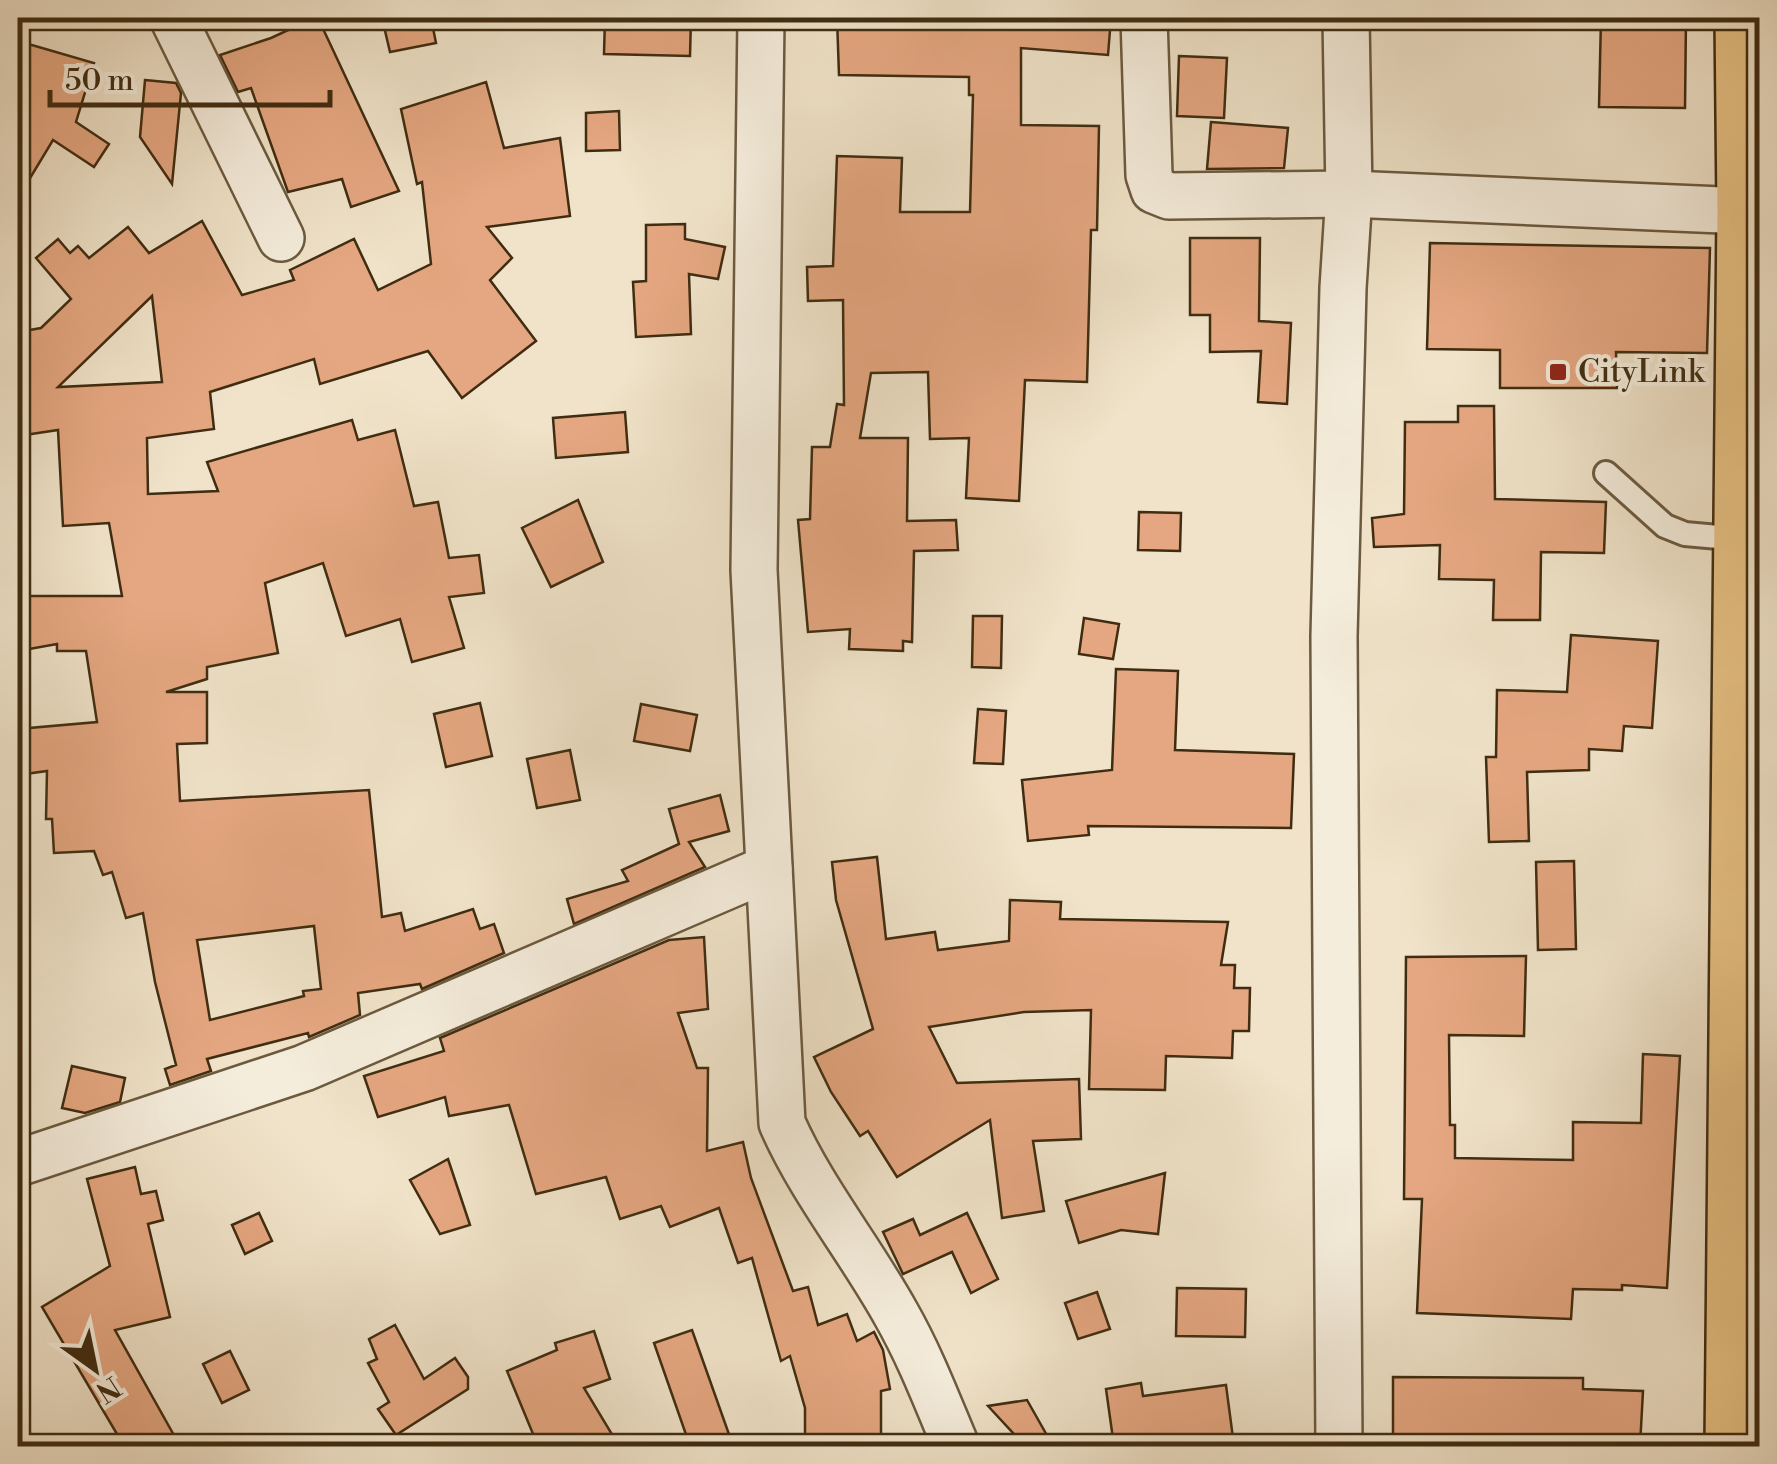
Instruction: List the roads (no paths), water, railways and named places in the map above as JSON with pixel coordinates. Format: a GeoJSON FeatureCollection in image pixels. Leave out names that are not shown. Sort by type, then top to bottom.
{"type":"FeatureCollection","features":[{"type":"Feature","properties":{"kind":"highway"},"geometry":{"type":"LineString","coordinates":[[1733,1446],[1750,539],[1743,18]]}},
{"type":"Feature","properties":{"kind":"street"},"geometry":{"type":"LineString","coordinates":[[173,18],[281,238]]}},
{"type":"Feature","properties":{"kind":"street"},"geometry":{"type":"LineString","coordinates":[[761,18],[754,570],[782,1123],[801,1165],[910,1340],[956,1446]]}},
{"type":"Feature","properties":{"kind":"street"},"geometry":{"type":"LineString","coordinates":[[1144,18],[1149,174],[1154,190],[1169,196],[1349,194],[1745,212]]}},
{"type":"Feature","properties":{"kind":"street"},"geometry":{"type":"LineString","coordinates":[[1339,1446],[1334,636],[1349,194],[1346,18]]}},
{"type":"Feature","properties":{"kind":"street"},"geometry":{"type":"LineString","coordinates":[[18,1162],[304,1068],[769,868]]}},
{"type":"Feature","properties":{"kind":"lane"},"geometry":{"type":"LineString","coordinates":[[1606,473],[1665,526],[1684,534],[1750,539]]}},
{"type":"Feature","properties":{"kind":"place","name":"CityLink"},"geometry":{"type":"Point","coordinates":[1558,372]}}]}
